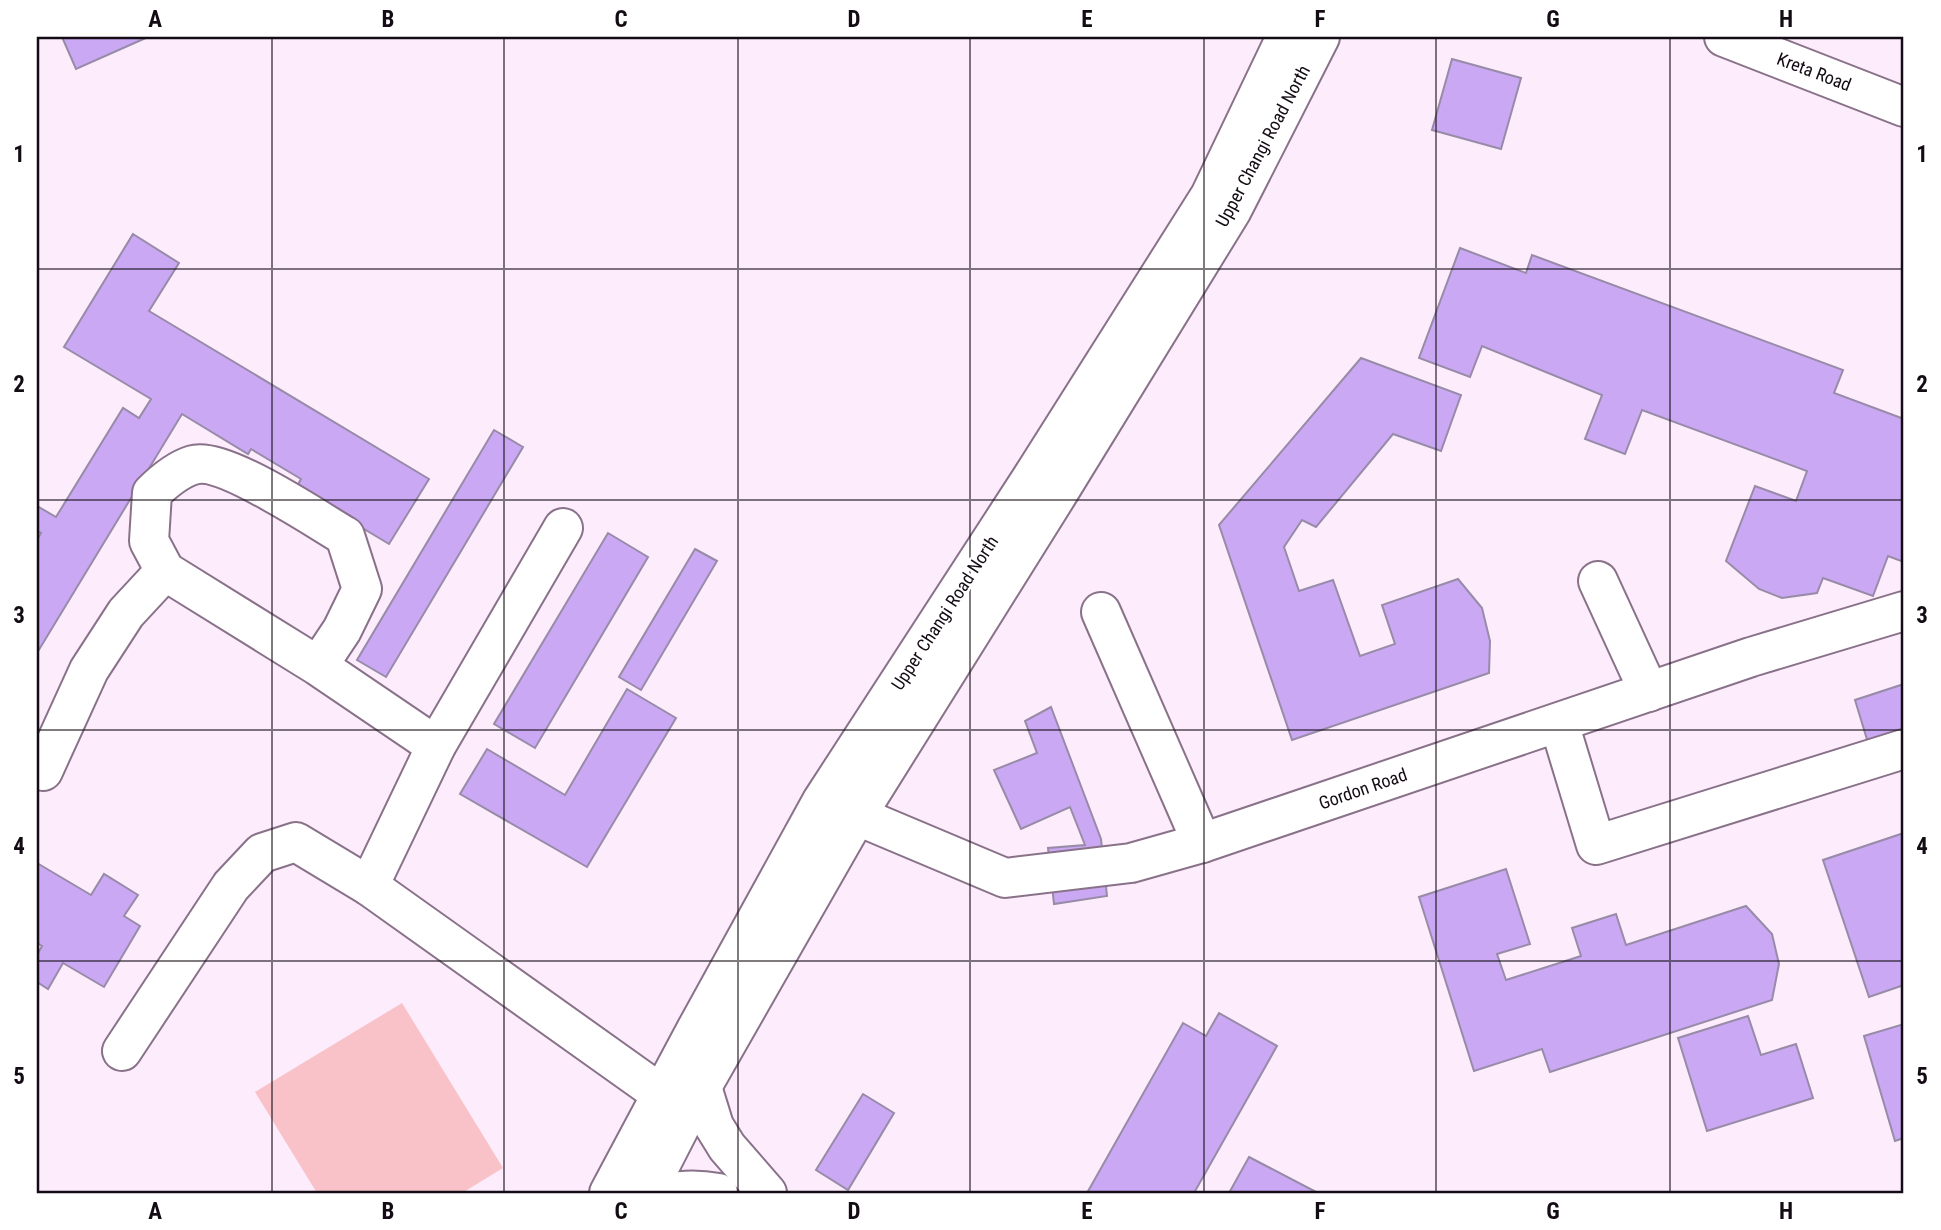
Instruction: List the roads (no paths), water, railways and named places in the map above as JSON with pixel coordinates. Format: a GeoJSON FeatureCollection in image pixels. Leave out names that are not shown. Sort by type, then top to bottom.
{"type":"FeatureCollection","features":[{"type":"Feature","properties":{"kind":"street","name":"Upper Changi Road North"},"geometry":{"type":"LineString","coordinates":[[646,1193],[684,1097],[822,801],[1210,196],[1286,37]]}},
{"type":"Feature","properties":{"kind":"street","name":"Upper Changi Road North"},"geometry":{"type":"LineString","coordinates":[[609,1193],[684,1097],[1058,495],[1232,210],[1320,37]]}},
{"type":"Feature","properties":{"kind":"street","name":"Kreta Road"},"geometry":{"type":"LineString","coordinates":[[1724,37],[1779,47],[1904,107]]}},
{"type":"Feature","properties":{"kind":"street"},"geometry":{"type":"LineString","coordinates":[[318,666],[342,630],[362,589],[345,536],[242,475],[195,464],[167,478],[152,493],[149,541],[164,571],[318,666],[436,746]]}},
{"type":"Feature","properties":{"kind":"street"},"geometry":{"type":"LineString","coordinates":[[369,886],[436,746],[563,528]]}},
{"type":"Feature","properties":{"kind":"street"},"geometry":{"type":"LineString","coordinates":[[43,771],[89,670],[126,613],[164,571]]}},
{"type":"Feature","properties":{"kind":"street"},"geometry":{"type":"LineString","coordinates":[[1598,581],[1649,692]]}},
{"type":"Feature","properties":{"kind":"street","name":"Gordon Road"},"geometry":{"type":"LineString","coordinates":[[822,801],[1005,878],[1130,863],[1202,843],[1751,657],[1904,611]]}},
{"type":"Feature","properties":{"kind":"street"},"geometry":{"type":"LineString","coordinates":[[1101,612],[1202,843]]}},
{"type":"Feature","properties":{"kind":"street"},"geometry":{"type":"LineString","coordinates":[[1559,723],[1597,845],[1904,750]]}},
{"type":"Feature","properties":{"kind":"street"},"geometry":{"type":"LineString","coordinates":[[122,1051],[231,886],[262,853],[296,842],[369,886],[684,1097],[714,1126],[727,1147],[767,1193]]}},
{"type":"Feature","properties":{"kind":"street"},"geometry":{"type":"LineString","coordinates":[[669,1193],[703,1190],[718,1193]]}}]}
